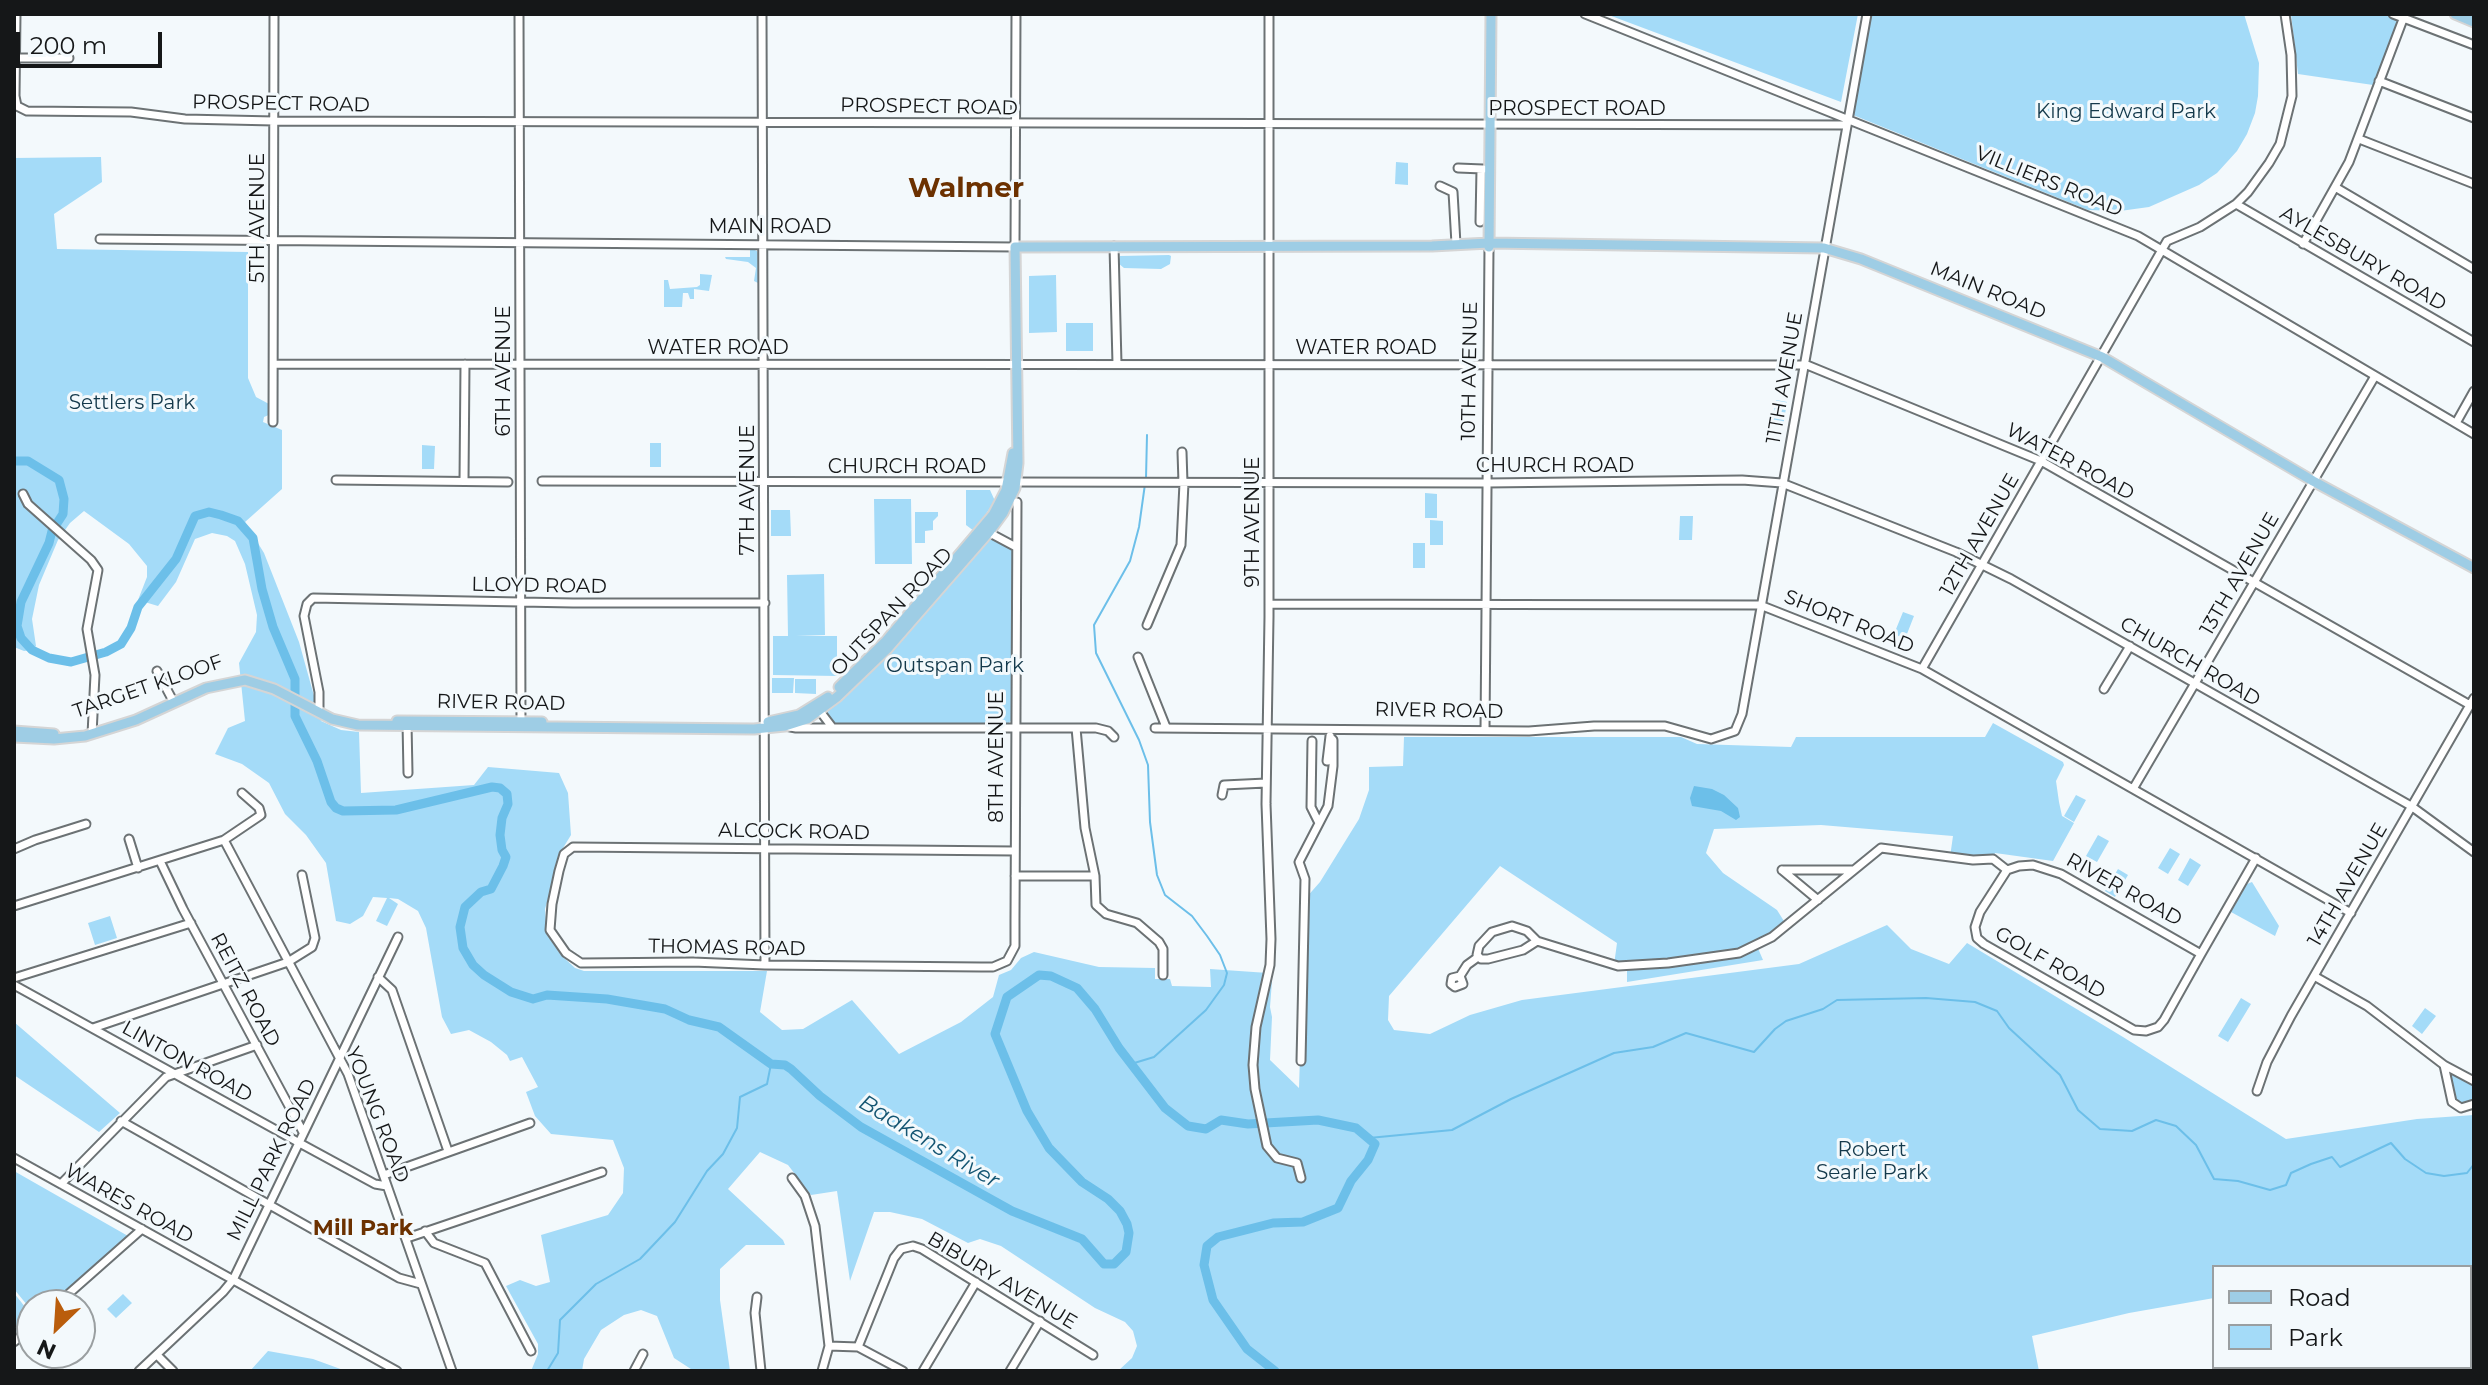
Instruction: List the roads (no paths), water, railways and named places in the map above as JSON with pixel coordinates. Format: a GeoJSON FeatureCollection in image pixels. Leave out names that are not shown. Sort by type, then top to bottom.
{"type":"FeatureCollection","features":[{"type":"Feature","properties":{"kind":"main road","name":"10TH AVENUE"},"geometry":{"type":"LineString","coordinates":[[1489,246],[1485,170],[1490,125],[1491,14]]}},
{"type":"Feature","properties":{"kind":"main road"},"geometry":{"type":"LineString","coordinates":[[2455,14],[2474,19]]}},
{"type":"Feature","properties":{"kind":"main road"},"geometry":{"type":"LineString","coordinates":[[2466,14],[2474,19]]}},
{"type":"Feature","properties":{"kind":"main road","name":"MAIN ROAD"},"geometry":{"type":"LineString","coordinates":[[1439,246],[1489,246]]}},
{"type":"Feature","properties":{"kind":"main road"},"geometry":{"type":"LineString","coordinates":[[1012,482],[1015,438],[1015,247]]}},
{"type":"Feature","properties":{"kind":"main road","name":"MAIN ROAD"},"geometry":{"type":"LineString","coordinates":[[1015,247],[1824,248],[1861,259],[2102,357],[2474,571]]}},
{"type":"Feature","properties":{"kind":"main road","name":"OUTSPAN ROAD"},"geometry":{"type":"LineString","coordinates":[[765,725],[785,726],[818,708],[887,649],[1007,505],[1012,482]]}},
{"type":"Feature","properties":{"kind":"main road","name":"RIVER ROAD"},"geometry":{"type":"LineString","coordinates":[[245,678],[318,707],[345,723],[765,725]]}},
{"type":"Feature","properties":{"kind":"main road","name":"TARGET KLOOF"},"geometry":{"type":"LineString","coordinates":[[14,737],[54,739],[136,720],[206,688],[245,678]]}},
{"type":"Feature","properties":{"kind":"main road","name":"TARGET KLOOF"},"geometry":{"type":"LineString","coordinates":[[14,731],[63,734],[92,731],[215,679],[245,678]]}},
{"type":"Feature","properties":{"kind":"main road","name":"OUTSPAN ROAD"},"geometry":{"type":"LineString","coordinates":[[765,725],[818,708]]}},
{"type":"Feature","properties":{"kind":"main road"},"geometry":{"type":"LineString","coordinates":[[14,731],[14,737]]}},
{"type":"Feature","properties":{"kind":"street"},"geometry":{"type":"LineString","coordinates":[[16,14],[16,103]]}},
{"type":"Feature","properties":{"kind":"street","name":"5TH AVENUE"},"geometry":{"type":"LineString","coordinates":[[273,422],[274,14]]}},
{"type":"Feature","properties":{"kind":"street","name":"6TH AVENUE"},"geometry":{"type":"LineString","coordinates":[[519,14],[521,724]]}},
{"type":"Feature","properties":{"kind":"street","name":"7TH AVENUE"},"geometry":{"type":"LineString","coordinates":[[762,14],[765,965]]}},
{"type":"Feature","properties":{"kind":"street"},"geometry":{"type":"LineString","coordinates":[[1015,247],[1016,14]]}},
{"type":"Feature","properties":{"kind":"street","name":"9TH AVENUE"},"geometry":{"type":"LineString","coordinates":[[1269,14],[1266,783],[1271,955],[1256,1027],[1254,1081],[1271,1153],[1277,1158],[1297,1163],[1301,1178]]}},
{"type":"Feature","properties":{"kind":"street","name":"VILLIERS ROAD"},"geometry":{"type":"LineString","coordinates":[[1585,14],[1847,122],[2126,230],[2474,434]]}},
{"type":"Feature","properties":{"kind":"street","name":"11TH AVENUE"},"geometry":{"type":"LineString","coordinates":[[1720,737],[1733,733],[1740,724],[1867,14]]}},
{"type":"Feature","properties":{"kind":"street"},"geometry":{"type":"LineString","coordinates":[[2162,250],[2169,239],[2200,227],[2236,204],[2248,192],[2280,144],[2288,120],[2293,75],[2285,14]]}},
{"type":"Feature","properties":{"kind":"street"},"geometry":{"type":"LineString","coordinates":[[2393,14],[2474,45]]}},
{"type":"Feature","properties":{"kind":"street"},"geometry":{"type":"LineString","coordinates":[[2303,244],[2359,139],[2404,16]]}},
{"type":"Feature","properties":{"kind":"street"},"geometry":{"type":"LineString","coordinates":[[16,58],[69,58]]}},
{"type":"Feature","properties":{"kind":"street"},"geometry":{"type":"LineString","coordinates":[[2379,81],[2474,118]]}},
{"type":"Feature","properties":{"kind":"street","name":"PROSPECT ROAD"},"geometry":{"type":"LineString","coordinates":[[16,103],[27,111],[131,112],[185,119],[274,121],[1490,125],[1847,122]]}},
{"type":"Feature","properties":{"kind":"street"},"geometry":{"type":"LineString","coordinates":[[2359,139],[2474,184]]}},
{"type":"Feature","properties":{"kind":"street"},"geometry":{"type":"LineString","coordinates":[[1458,168],[1485,170],[1480,222]]}},
{"type":"Feature","properties":{"kind":"street"},"geometry":{"type":"LineString","coordinates":[[1440,186],[1453,192],[1456,244]]}},
{"type":"Feature","properties":{"kind":"street"},"geometry":{"type":"LineString","coordinates":[[2335,187],[2474,269]]}},
{"type":"Feature","properties":{"kind":"street","name":"AYLESBURY ROAD"},"geometry":{"type":"LineString","coordinates":[[2236,204],[2474,342]]}},
{"type":"Feature","properties":{"kind":"street","name":"MAIN ROAD"},"geometry":{"type":"LineString","coordinates":[[100,239],[1015,247]]}},
{"type":"Feature","properties":{"kind":"street"},"geometry":{"type":"LineString","coordinates":[[1114,246],[1117,364]]}},
{"type":"Feature","properties":{"kind":"street","name":"10TH AVENUE"},"geometry":{"type":"LineString","coordinates":[[1485,729],[1489,246]]}},
{"type":"Feature","properties":{"kind":"street","name":"12TH AVENUE"},"geometry":{"type":"LineString","coordinates":[[1922,669],[2162,250]]}},
{"type":"Feature","properties":{"kind":"street","name":"WATER ROAD"},"geometry":{"type":"LineString","coordinates":[[275,364],[1804,365],[1823,370],[2041,461],[2253,582],[2472,701]]}},
{"type":"Feature","properties":{"kind":"street"},"geometry":{"type":"LineString","coordinates":[[464,481],[465,364]]}},
{"type":"Feature","properties":{"kind":"street","name":"13TH AVENUE"},"geometry":{"type":"LineString","coordinates":[[2133,789],[2375,376]]}},
{"type":"Feature","properties":{"kind":"street"},"geometry":{"type":"LineString","coordinates":[[2456,423],[2474,391]]}},
{"type":"Feature","properties":{"kind":"street"},"geometry":{"type":"LineString","coordinates":[[1147,625],[1181,545],[1182,452]]}},
{"type":"Feature","properties":{"kind":"street"},"geometry":{"type":"LineString","coordinates":[[336,480],[508,482]]}},
{"type":"Feature","properties":{"kind":"street","name":"CHURCH ROAD"},"geometry":{"type":"LineString","coordinates":[[542,481],[1487,483],[1742,480],[1782,483],[1801,488],[1982,564],[2411,806],[2474,852]]}},
{"type":"Feature","properties":{"kind":"street"},"geometry":{"type":"LineString","coordinates":[[23,494],[28,504],[98,570],[87,629],[94,664],[92,731]]}},
{"type":"Feature","properties":{"kind":"street","name":"8TH AVENUE"},"geometry":{"type":"LineString","coordinates":[[1007,961],[1015,946],[1017,502]]}},
{"type":"Feature","properties":{"kind":"street"},"geometry":{"type":"LineString","coordinates":[[986,531],[1016,547]]}},
{"type":"Feature","properties":{"kind":"street","name":"LLOYD ROAD"},"geometry":{"type":"LineString","coordinates":[[318,707],[319,692],[304,616],[307,604],[313,598],[765,603]]}},
{"type":"Feature","properties":{"kind":"street","name":"SHORT ROAD"},"geometry":{"type":"LineString","coordinates":[[1269,604],[1760,605],[1922,669],[2351,913]]}},
{"type":"Feature","properties":{"kind":"street"},"geometry":{"type":"LineString","coordinates":[[2104,689],[2130,646]]}},
{"type":"Feature","properties":{"kind":"street"},"geometry":{"type":"LineString","coordinates":[[1138,657],[1166,727]]}},
{"type":"Feature","properties":{"kind":"street"},"geometry":{"type":"LineString","coordinates":[[157,671],[172,699]]}},
{"type":"Feature","properties":{"kind":"street","name":"14TH AVENUE"},"geometry":{"type":"LineString","coordinates":[[2257,1091],[2270,1055],[2472,701]]}},
{"type":"Feature","properties":{"kind":"street"},"geometry":{"type":"LineString","coordinates":[[818,708],[832,727]]}},
{"type":"Feature","properties":{"kind":"street"},"geometry":{"type":"LineString","coordinates":[[1002,729],[1015,720]]}},
{"type":"Feature","properties":{"kind":"street"},"geometry":{"type":"LineString","coordinates":[[407,724],[408,773]]}},
{"type":"Feature","properties":{"kind":"street"},"geometry":{"type":"LineString","coordinates":[[785,726],[1015,730],[1076,728],[1105,729],[1114,737]]}},
{"type":"Feature","properties":{"kind":"street","name":"RIVER ROAD"},"geometry":{"type":"LineString","coordinates":[[1155,728],[1267,728],[1330,732],[1529,731],[1594,726],[1665,726],[1706,739],[1720,737]]}},
{"type":"Feature","properties":{"kind":"street"},"geometry":{"type":"LineString","coordinates":[[1076,728],[1085,828],[1095,876],[1096,903],[1099,910],[1137,923],[1161,944],[1163,975]]}},
{"type":"Feature","properties":{"kind":"street"},"geometry":{"type":"LineString","coordinates":[[1301,1061],[1305,879],[1299,862],[1328,806],[1333,740],[1330,732]]}},
{"type":"Feature","properties":{"kind":"street"},"geometry":{"type":"LineString","coordinates":[[1312,741],[1312,810],[1319,823]]}},
{"type":"Feature","properties":{"kind":"street"},"geometry":{"type":"LineString","coordinates":[[1311,766],[1317,760],[1330,763]]}},
{"type":"Feature","properties":{"kind":"street"},"geometry":{"type":"LineString","coordinates":[[1222,795],[1224,785],[1266,783]]}},
{"type":"Feature","properties":{"kind":"street"},"geometry":{"type":"LineString","coordinates":[[14,906],[224,840],[261,815],[259,808],[242,793]]}},
{"type":"Feature","properties":{"kind":"street"},"geometry":{"type":"LineString","coordinates":[[14,849],[86,824]]}},
{"type":"Feature","properties":{"kind":"street"},"geometry":{"type":"LineString","coordinates":[[129,839],[138,868]]}},
{"type":"Feature","properties":{"kind":"street","name":"YOUNG ROAD"},"geometry":{"type":"LineString","coordinates":[[224,840],[348,1074],[452,1371]]}},
{"type":"Feature","properties":{"kind":"street","name":"ALCOCK ROAD"},"geometry":{"type":"LineString","coordinates":[[573,847],[1015,851]]}},
{"type":"Feature","properties":{"kind":"street","name":"THOMAS ROAD"},"geometry":{"type":"LineString","coordinates":[[573,847],[566,852],[561,864],[550,925],[553,937],[578,962],[981,967],[1007,961]]}},
{"type":"Feature","properties":{"kind":"street"},"geometry":{"type":"LineString","coordinates":[[1478,957],[1478,949],[1485,939],[1502,928],[1520,928],[1537,941],[1618,966],[1739,953],[1761,944],[1877,850],[1885,848],[1973,860],[1993,859],[2007,870]]}},
{"type":"Feature","properties":{"kind":"street"},"geometry":{"type":"LineString","coordinates":[[2201,954],[2256,858]]}},
{"type":"Feature","properties":{"kind":"street","name":"REITZ ROAD"},"geometry":{"type":"LineString","coordinates":[[160,861],[303,1132]]}},
{"type":"Feature","properties":{"kind":"street","name":"RIVER ROAD"},"geometry":{"type":"LineString","coordinates":[[2007,870],[2026,865],[2061,874],[2201,954]]}},
{"type":"Feature","properties":{"kind":"street"},"geometry":{"type":"LineString","coordinates":[[1818,900],[1782,870],[1853,870]]}},
{"type":"Feature","properties":{"kind":"street","name":"GOLF ROAD"},"geometry":{"type":"LineString","coordinates":[[2007,870],[1975,922],[1980,941],[2134,1030],[2152,1030],[2164,1020],[2201,954]]}},
{"type":"Feature","properties":{"kind":"street"},"geometry":{"type":"LineString","coordinates":[[93,1028],[288,962],[312,947],[315,942],[302,875]]}},
{"type":"Feature","properties":{"kind":"street"},"geometry":{"type":"LineString","coordinates":[[1015,876],[1095,876]]}},
{"type":"Feature","properties":{"kind":"street"},"geometry":{"type":"LineString","coordinates":[[14,978],[191,923]]}},
{"type":"Feature","properties":{"kind":"street","name":"MILL PARK ROAD"},"geometry":{"type":"LineString","coordinates":[[139,1371],[233,1280],[398,937]]}},
{"type":"Feature","properties":{"kind":"street"},"geometry":{"type":"LineString","coordinates":[[1478,957],[1486,960],[1494,958],[1523,950],[1537,941]]}},
{"type":"Feature","properties":{"kind":"street"},"geometry":{"type":"LineString","coordinates":[[1460,976],[1467,965],[1478,957]]}},
{"type":"Feature","properties":{"kind":"street"},"geometry":{"type":"LineString","coordinates":[[2314,976],[2367,1006],[2444,1065],[2474,1081]]}},
{"type":"Feature","properties":{"kind":"street"},"geometry":{"type":"LineString","coordinates":[[378,977],[389,985],[394,995],[448,1151]]}},
{"type":"Feature","properties":{"kind":"street","name":"LINTON ROAD"},"geometry":{"type":"LineString","coordinates":[[14,985],[298,1143],[370,1181],[387,1186]]}},
{"type":"Feature","properties":{"kind":"street"},"geometry":{"type":"LineString","coordinates":[[61,1184],[160,1082],[173,1073],[257,1045]]}},
{"type":"Feature","properties":{"kind":"street"},"geometry":{"type":"LineString","coordinates":[[2444,1065],[2452,1102],[2461,1108],[2474,1104]]}},
{"type":"Feature","properties":{"kind":"street"},"geometry":{"type":"LineString","coordinates":[[121,1121],[399,1278],[421,1284]]}},
{"type":"Feature","properties":{"kind":"street"},"geometry":{"type":"LineString","coordinates":[[384,1175],[530,1123]]}},
{"type":"Feature","properties":{"kind":"street","name":"WARES ROAD"},"geometry":{"type":"LineString","coordinates":[[14,1158],[397,1371]]}},
{"type":"Feature","properties":{"kind":"street"},"geometry":{"type":"LineString","coordinates":[[407,1238],[602,1172]]}},
{"type":"Feature","properties":{"kind":"street"},"geometry":{"type":"LineString","coordinates":[[792,1178],[805,1196],[815,1226],[829,1346],[822,1371]]}},
{"type":"Feature","properties":{"kind":"street"},"geometry":{"type":"LineString","coordinates":[[74,1289],[142,1229]]}},
{"type":"Feature","properties":{"kind":"street"},"geometry":{"type":"LineString","coordinates":[[425,1231],[434,1243],[485,1263],[531,1351]]}},
{"type":"Feature","properties":{"kind":"street","name":"BIBURY AVENUE"},"geometry":{"type":"LineString","coordinates":[[858,1347],[892,1263],[901,1249],[918,1247],[1093,1355]]}},
{"type":"Feature","properties":{"kind":"street"},"geometry":{"type":"LineString","coordinates":[[923,1371],[976,1282]]}},
{"type":"Feature","properties":{"kind":"street"},"geometry":{"type":"LineString","coordinates":[[757,1297],[755,1313],[761,1371]]}},
{"type":"Feature","properties":{"kind":"street"},"geometry":{"type":"LineString","coordinates":[[1010,1371],[1040,1321]]}},
{"type":"Feature","properties":{"kind":"street"},"geometry":{"type":"LineString","coordinates":[[829,1346],[858,1347],[903,1371]]}},
{"type":"Feature","properties":{"kind":"street"},"geometry":{"type":"LineString","coordinates":[[634,1371],[643,1354]]}},
{"type":"Feature","properties":{"kind":"street"},"geometry":{"type":"LineString","coordinates":[[157,1355],[173,1371]]}},
{"type":"Feature","properties":{"kind":"waterway"},"geometry":{"type":"LineString","coordinates":[[1146,478],[1147,435]]}},
{"type":"Feature","properties":{"kind":"waterway","name":"Baakens River"},"geometry":{"type":"LineString","coordinates":[[14,461],[28,461],[59,480],[64,499],[63,514],[52,531],[21,602],[17,626],[21,638],[32,650],[49,658],[71,662],[106,652],[121,644],[131,628],[138,607],[176,559],[195,516],[209,512],[221,515],[238,521],[253,538],[262,589],[273,627],[295,679],[295,716],[336,808],[343,811],[396,810],[492,787],[500,788],[507,794],[508,804],[500,835],[506,857],[503,866],[491,889],[481,892],[465,907],[460,927],[463,948],[473,965],[511,992],[533,999],[547,995],[607,999],[665,1009],[689,1020],[719,1027],[771,1064],[785,1065],[791,1069],[861,1127],[1012,1211],[1082,1239],[1104,1264],[1114,1264],[1126,1252],[1127,1224],[1108,1199],[1082,1182],[1049,1148],[1027,1111],[995,1034],[1007,997],[1039,975],[1051,976],[1077,988],[1165,1108],[1188,1126],[1206,1129],[1221,1120],[1248,1124],[1318,1120],[1356,1128],[1375,1144],[1338,1208],[1303,1222],[1273,1223],[1218,1237],[1207,1246],[1204,1265],[1213,1300],[1247,1349],[1275,1371]]}},
{"type":"Feature","properties":{"kind":"waterway"},"geometry":{"type":"LineString","coordinates":[[1131,1064],[1154,1057],[1206,1010],[1224,985],[1227,973],[1220,955],[1192,916],[1165,895],[1157,875],[1150,822],[1148,765],[1096,653],[1094,625],[1130,561],[1145,484]]}},
{"type":"Feature","properties":{"kind":"waterway"},"geometry":{"type":"LineString","coordinates":[[1369,1138],[1452,1130],[1511,1099],[1614,1053],[1653,1047],[1686,1033],[1754,1052],[1786,1021],[1823,1009],[1837,1000],[1926,998],[1975,1002],[1997,1011],[2009,1028],[2060,1075],[2078,1110],[2100,1129],[2132,1131],[2156,1120],[2176,1126],[2196,1145],[2214,1179],[2238,1181],[2270,1190],[2286,1185],[2291,1173],[2311,1164],[2332,1157],[2340,1167],[2391,1143],[2405,1159],[2426,1173],[2444,1176],[2467,1173],[2474,1164]]}},
{"type":"Feature","properties":{"kind":"waterway"},"geometry":{"type":"LineString","coordinates":[[547,1371],[558,1353],[560,1320],[596,1284],[640,1259],[675,1222],[707,1171],[723,1154],[737,1128],[740,1097],[767,1084],[771,1064]]}},
{"type":"Feature","properties":{"kind":"district","name":"Walmer"},"geometry":{"type":"Point","coordinates":[966,189]}},
{"type":"Feature","properties":{"kind":"district","name":"Mill Park"},"geometry":{"type":"Point","coordinates":[363,1229]}},
{"type":"Feature","properties":{"kind":"park label","name":"King Edward Park"},"geometry":{"type":"Point","coordinates":[2126,112]}},
{"type":"Feature","properties":{"kind":"park label","name":"Settlers Park"},"geometry":{"type":"Point","coordinates":[132,403]}},
{"type":"Feature","properties":{"kind":"park label","name":"Outspan Park"},"geometry":{"type":"Point","coordinates":[955,666]}},
{"type":"Feature","properties":{"kind":"park label","name":"Robert Searle Park"},"geometry":{"type":"Point","coordinates":[1872,1162]}}]}
